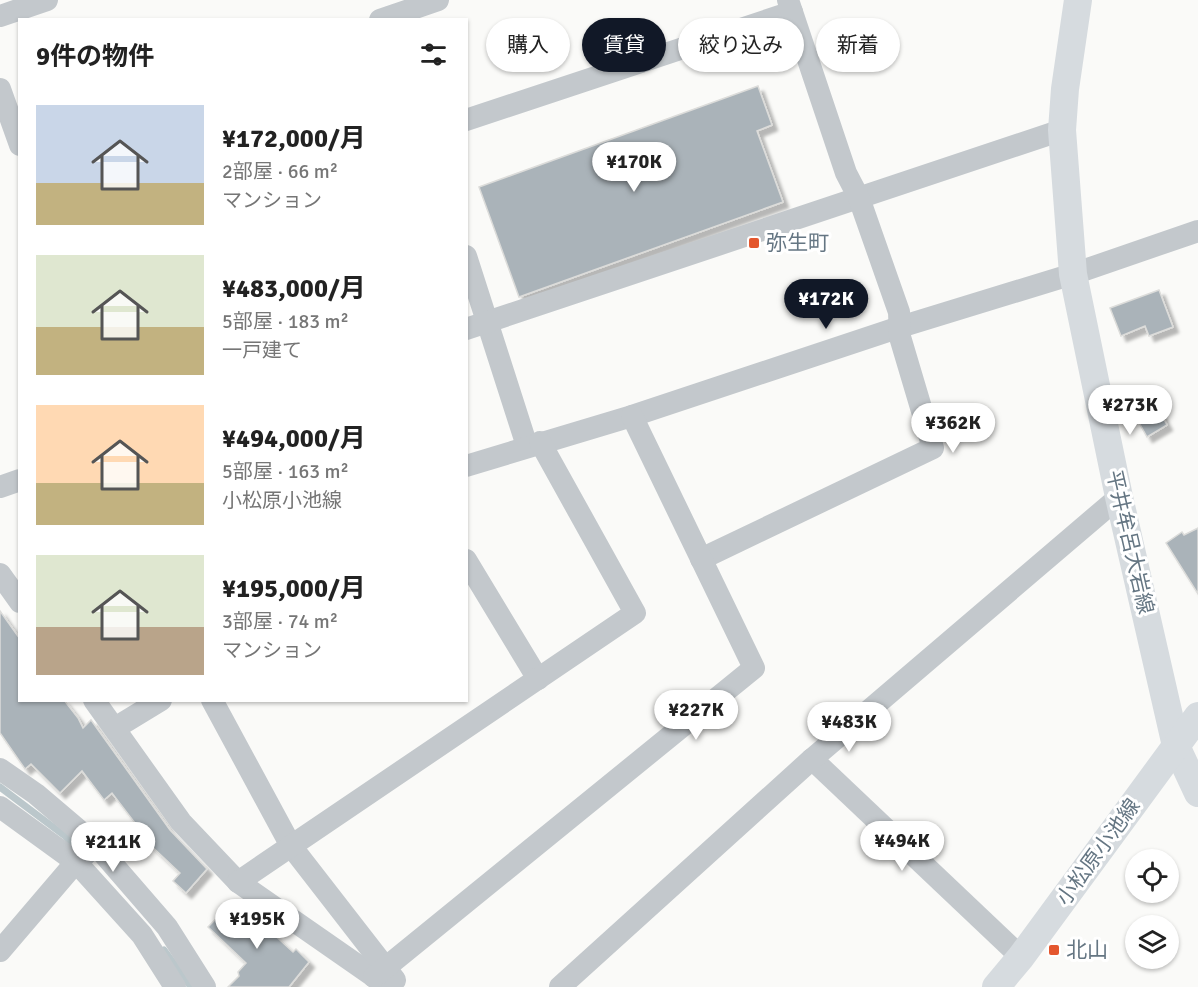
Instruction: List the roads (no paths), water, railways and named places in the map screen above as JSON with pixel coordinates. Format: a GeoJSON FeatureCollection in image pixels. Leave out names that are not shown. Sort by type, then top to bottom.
{"type":"FeatureCollection","features":[{"type":"Feature","properties":{"kind":"main road","name":"平井牟呂大岩線"},"geometry":{"type":"LineString","coordinates":[[1078,0],[1065,88],[1062,129],[1074,274],[1119,497],[1176,746],[1198,793]]}},
{"type":"Feature","properties":{"kind":"main road","name":"小松原小池線"},"geometry":{"type":"LineString","coordinates":[[996,987],[1021,957],[1198,717]]}},
{"type":"Feature","properties":{"kind":"street"},"geometry":{"type":"LineString","coordinates":[[0,16],[47,0]]}},
{"type":"Feature","properties":{"kind":"street"},"geometry":{"type":"LineString","coordinates":[[384,14],[438,0]]}},
{"type":"Feature","properties":{"kind":"street"},"geometry":{"type":"LineString","coordinates":[[468,119],[790,6],[846,173],[858,198],[899,312],[900,338],[933,448],[701,559]]}},
{"type":"Feature","properties":{"kind":"street"},"geometry":{"type":"LineString","coordinates":[[0,88],[18,140]]}},
{"type":"Feature","properties":{"kind":"street"},"geometry":{"type":"LineString","coordinates":[[468,328],[1062,129]]}},
{"type":"Feature","properties":{"kind":"street"},"geometry":{"type":"LineString","coordinates":[[468,465],[632,416],[900,327],[1074,274],[1198,231]]}},
{"type":"Feature","properties":{"kind":"street"},"geometry":{"type":"LineString","coordinates":[[238,882],[635,613],[534,444],[468,262]]}},
{"type":"Feature","properties":{"kind":"street"},"geometry":{"type":"LineString","coordinates":[[382,977],[754,668],[632,416]]}},
{"type":"Feature","properties":{"kind":"street"},"geometry":{"type":"LineString","coordinates":[[0,487],[18,481]]}},
{"type":"Feature","properties":{"kind":"street"},"geometry":{"type":"LineString","coordinates":[[560,987],[812,759],[1119,497]]}},
{"type":"Feature","properties":{"kind":"street"},"geometry":{"type":"LineString","coordinates":[[468,563],[538,679]]}},
{"type":"Feature","properties":{"kind":"street"},"geometry":{"type":"LineString","coordinates":[[0,574],[18,599]]}},
{"type":"Feature","properties":{"kind":"street"},"geometry":{"type":"LineString","coordinates":[[96,702],[181,822],[238,882],[382,977],[401,987]]}},
{"type":"Feature","properties":{"kind":"street"},"geometry":{"type":"LineString","coordinates":[[115,728],[158,702]]}},
{"type":"Feature","properties":{"kind":"street"},"geometry":{"type":"LineString","coordinates":[[213,702],[291,846],[382,977]]}},
{"type":"Feature","properties":{"kind":"street"},"geometry":{"type":"LineString","coordinates":[[812,759],[1021,957]]}},
{"type":"Feature","properties":{"kind":"street"},"geometry":{"type":"LineString","coordinates":[[0,769],[36,794],[96,845],[166,927],[205,987]]}},
{"type":"Feature","properties":{"kind":"street"},"geometry":{"type":"LineString","coordinates":[[0,807],[76,862],[142,935],[164,982],[187,960]]}},
{"type":"Feature","properties":{"kind":"street"},"geometry":{"type":"LineString","coordinates":[[0,951],[76,862],[96,845]]}},
{"type":"Feature","properties":{"kind":"waterway"},"geometry":{"type":"LineString","coordinates":[[0,787],[65,836],[81,853]]}},
{"type":"Feature","properties":{"kind":"waterway"},"geometry":{"type":"LineString","coordinates":[[164,950],[191,987]]}},
{"type":"Feature","properties":{"kind":"place","name":"弥生町"},"geometry":{"type":"Point","coordinates":[754,243]}},
{"type":"Feature","properties":{"kind":"place","name":"北山"},"geometry":{"type":"Point","coordinates":[1054,950]}}]}
